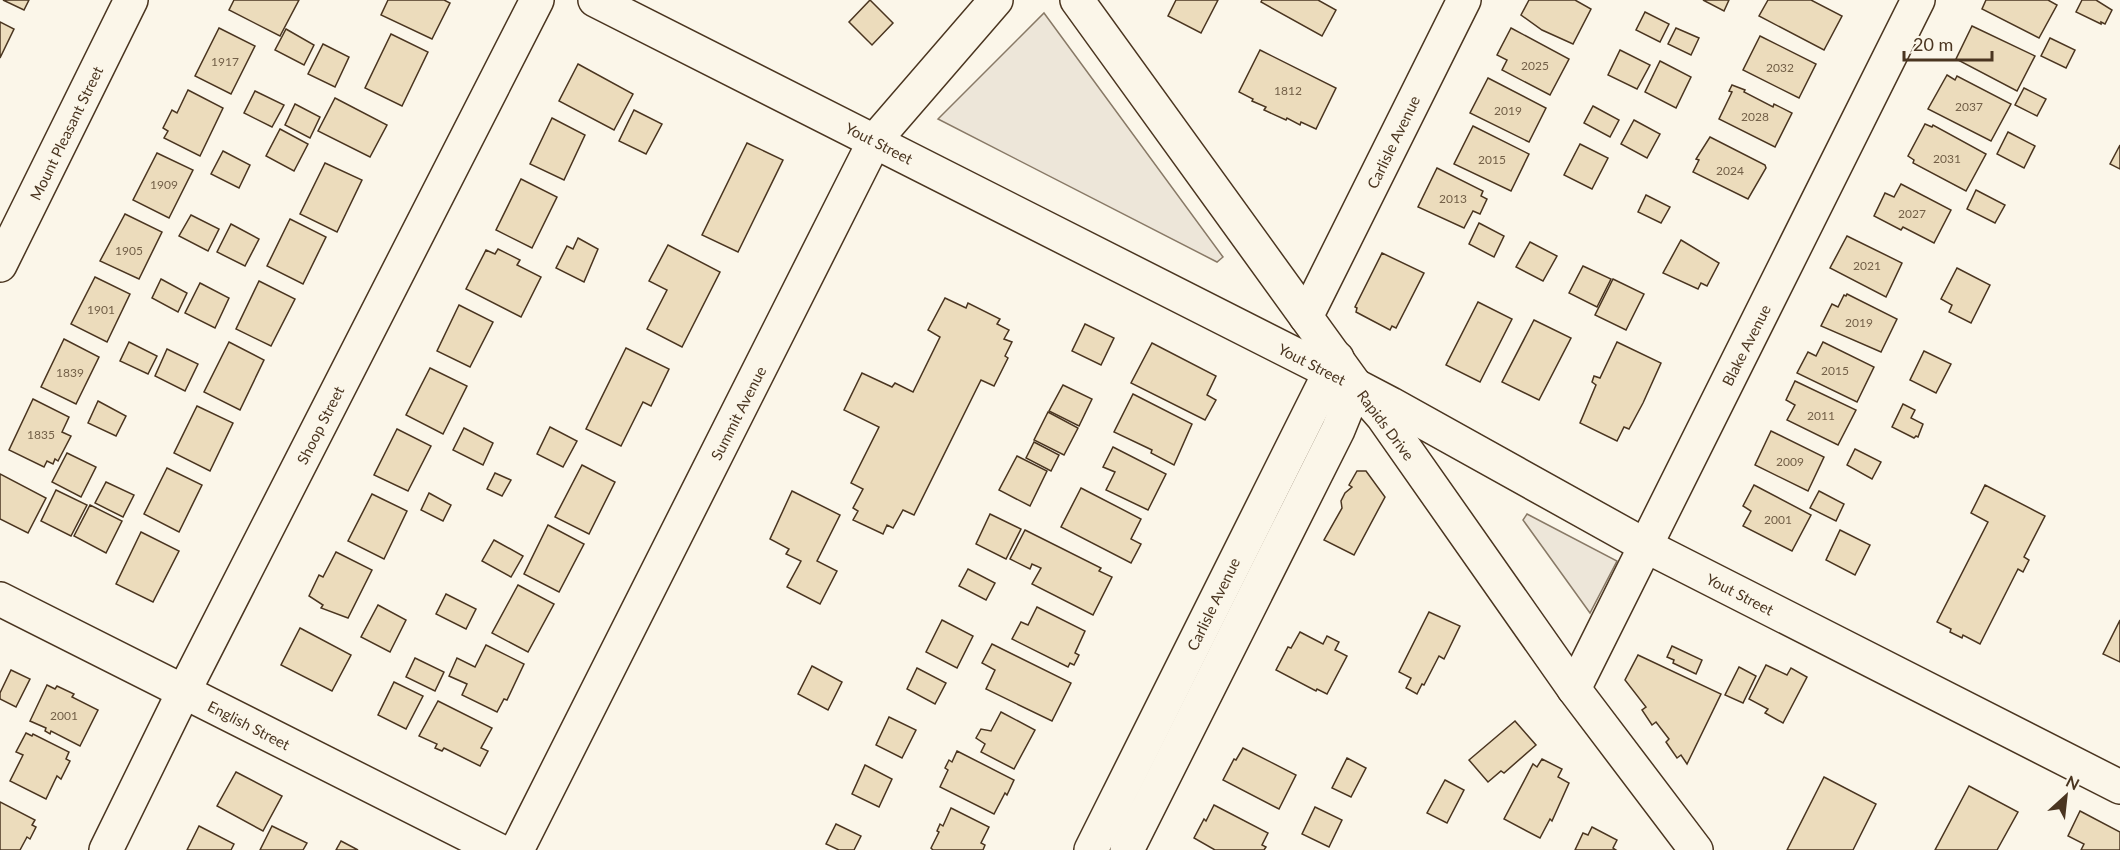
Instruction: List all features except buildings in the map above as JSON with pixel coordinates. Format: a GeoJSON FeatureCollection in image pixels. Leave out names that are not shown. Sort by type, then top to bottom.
{"type":"FeatureCollection","features":[{"type":"Feature","properties":{"kind":"street","name":"Mount Pleasant Street"},"geometry":{"type":"LineString","coordinates":[[0,265],[131,0]]}},
{"type":"Feature","properties":{"kind":"street","name":"Shoop Street"},"geometry":{"type":"LineString","coordinates":[[105,850],[537,0]]}},
{"type":"Feature","properties":{"kind":"street","name":"Yout Street"},"geometry":{"type":"LineString","coordinates":[[595,0],[875,140],[1106,260],[1341,372],[1646,546],[2120,787]]}},
{"type":"Feature","properties":{"kind":"street","name":"Summit Avenue"},"geometry":{"type":"LineString","coordinates":[[518,850],[875,140],[996,0]]}},
{"type":"Feature","properties":{"kind":"street","name":"Rapids Drive"},"geometry":{"type":"LineString","coordinates":[[1077,0],[1306,317],[1341,372],[1383,417],[1574,689],[1696,850]]}},
{"type":"Feature","properties":{"kind":"street","name":"Carlisle Avenue"},"geometry":{"type":"LineString","coordinates":[[1306,317],[1464,0]]}},
{"type":"Feature","properties":{"kind":"street","name":"Blake Avenue"},"geometry":{"type":"LineString","coordinates":[[1574,689],[1918,0]]}},
{"type":"Feature","properties":{"kind":"street","name":"Carlisle Avenue"},"geometry":{"type":"LineString","coordinates":[[1091,850],[1341,372]]}},
{"type":"Feature","properties":{"kind":"street"},"geometry":{"type":"LineString","coordinates":[[1127,850],[1338,430],[1341,372]]}},
{"type":"Feature","properties":{"kind":"street","name":"English Street"},"geometry":{"type":"LineString","coordinates":[[0,599],[498,850]]}},
{"type":"Feature","properties":{"kind":"shaded area"},"geometry":{"type":"Polygon","coordinates":[[[1044,13],[1223,257],[1217,262],[938,119],[1044,13]]]}},
{"type":"Feature","properties":{"kind":"shaded area"},"geometry":{"type":"Polygon","coordinates":[[[1527,514],[1617,561],[1590,613],[1523,520],[1527,514]]]}}]}
